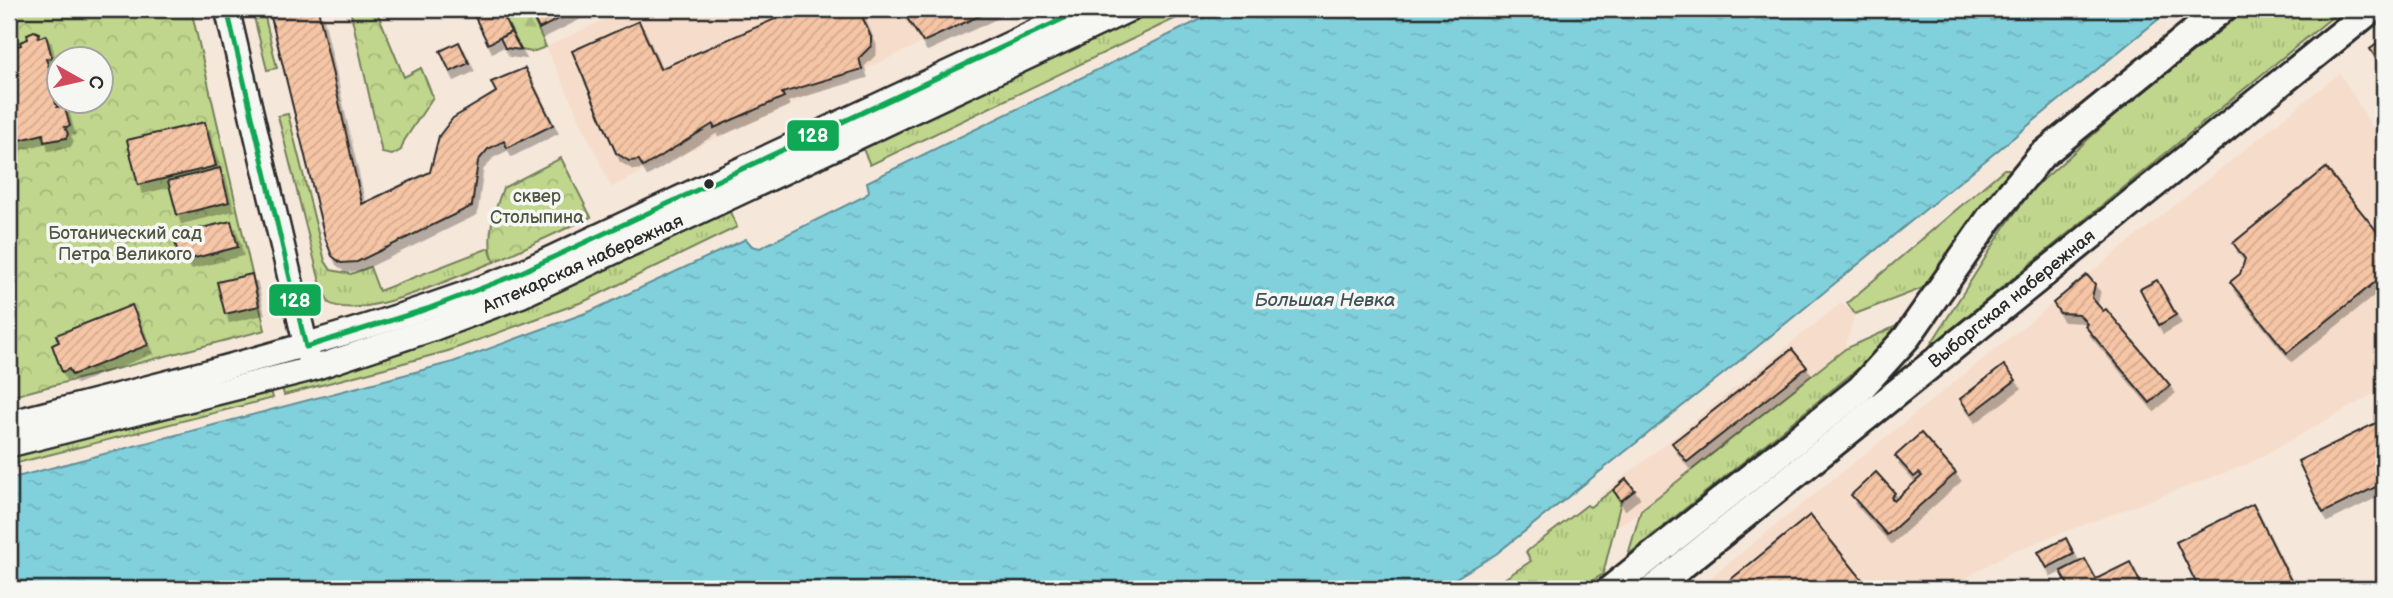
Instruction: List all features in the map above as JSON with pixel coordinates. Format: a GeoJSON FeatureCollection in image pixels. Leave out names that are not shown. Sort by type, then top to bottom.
{"type":"FeatureCollection","features":[{"type":"Feature","properties":{"kind":"main road","name":"Выборгская набережная"},"geometry":{"type":"LineString","coordinates":[[1611,589],[1860,389],[1908,337],[1990,218],[2040,156],[2222,9]]}},
{"type":"Feature","properties":{"kind":"main road","name":"Выборгская набережная"},"geometry":{"type":"LineString","coordinates":[[1653,589],[2372,9]]}},
{"type":"Feature","properties":{"kind":"street"},"geometry":{"type":"LineString","coordinates":[[227,9],[309,358]]}},
{"type":"Feature","properties":{"kind":"street","name":"Аптекарская набережная"},"geometry":{"type":"LineString","coordinates":[[9,445],[309,358],[513,276],[1084,9]]}},
{"type":"Feature","properties":{"kind":"street","name":"Аптекарская набережная"},"geometry":{"type":"LineString","coordinates":[[9,423],[435,328],[520,296],[1130,9]]}},
{"type":"Feature","properties":{"kind":"shaded area"},"geometry":{"type":"Polygon","coordinates":[[[627,9],[650,9],[657,20],[682,9],[995,9],[611,187],[546,47],[627,9]]]}},
{"type":"Feature","properties":{"kind":"shaded area"},"geometry":{"type":"Polygon","coordinates":[[[2340,73],[2384,146],[2384,388],[2248,464],[2008,553],[1949,589],[1696,589],[2340,73]]]}},
{"type":"Feature","properties":{"kind":"shaded area"},"geometry":{"type":"Polygon","coordinates":[[[1841,303],[1855,314],[1845,349],[1639,514],[1614,527],[1596,499],[1841,303]]]}},
{"type":"Feature","properties":{"kind":"green space","name":"Ботанический сад Петра Великого"},"geometry":{"type":"Polygon","coordinates":[[[9,9],[191,9],[265,330],[9,397],[9,9]]]}},
{"type":"Feature","properties":{"kind":"green space"},"geometry":{"type":"Polygon","coordinates":[[[252,9],[263,9],[277,68],[267,70],[252,9]]]}},
{"type":"Feature","properties":{"kind":"green space"},"geometry":{"type":"Polygon","coordinates":[[[350,9],[388,9],[378,14],[404,77],[421,68],[433,97],[401,150],[392,155],[382,153],[350,9]]]}},
{"type":"Feature","properties":{"kind":"green space"},"geometry":{"type":"Polygon","coordinates":[[[500,9],[529,9],[546,47],[532,52],[521,50],[500,9]]]}},
{"type":"Feature","properties":{"kind":"green space"},"geometry":{"type":"Polygon","coordinates":[[[1152,9],[1195,9],[870,165],[862,147],[1152,9]]]}},
{"type":"Feature","properties":{"kind":"green space"},"geometry":{"type":"Polygon","coordinates":[[[2247,9],[2342,9],[1929,347],[2006,225],[2033,189],[2114,116],[2247,9]]]}},
{"type":"Feature","properties":{"kind":"green space"},"geometry":{"type":"Polygon","coordinates":[[[288,114],[325,261],[331,270],[351,274],[370,267],[379,291],[489,248],[494,262],[387,302],[344,307],[329,303],[321,286],[278,116],[288,114]]]}},
{"type":"Feature","properties":{"kind":"green space","name":"сквер Столыпина"},"geometry":{"type":"Polygon","coordinates":[[[561,158],[591,217],[494,262],[491,234],[503,188],[561,158]]]}},
{"type":"Feature","properties":{"kind":"green space"},"geometry":{"type":"Polygon","coordinates":[[[2004,169],[2009,169],[2009,174],[1931,285],[1855,314],[1847,303],[2004,169]]]}},
{"type":"Feature","properties":{"kind":"green space"},"geometry":{"type":"Polygon","coordinates":[[[729,210],[737,227],[585,301],[448,351],[284,395],[282,387],[437,339],[729,210]]]}},
{"type":"Feature","properties":{"kind":"green space"},"geometry":{"type":"Polygon","coordinates":[[[1910,320],[1891,342],[1628,555],[1641,510],[1845,349],[1910,320]]]}},
{"type":"Feature","properties":{"kind":"green space"},"geometry":{"type":"Polygon","coordinates":[[[271,390],[273,398],[9,465],[9,456],[271,390]]]}},
{"type":"Feature","properties":{"kind":"green space"},"geometry":{"type":"Polygon","coordinates":[[[1613,490],[1621,501],[1603,574],[1579,589],[1489,589],[1531,561],[1526,552],[1587,505],[1590,507],[1613,490]]]}},
{"type":"Feature","properties":{"kind":"water","name":"Большая Невка"},"geometry":{"type":"Polygon","coordinates":[[[1222,9],[2171,9],[1752,351],[1496,554],[1451,581],[1444,589],[9,589],[9,479],[453,362],[591,311],[746,239],[752,246],[760,248],[865,196],[869,191],[867,182],[1222,9]]]}},
{"type":"Feature","properties":{"kind":"building"},"geometry":{"type":"Polygon","coordinates":[[[269,9],[318,9],[362,204],[430,172],[439,136],[453,118],[496,92],[491,82],[525,68],[553,125],[507,148],[504,141],[488,149],[478,161],[472,206],[357,262],[341,263],[332,256],[325,238],[269,9]]]}},
{"type":"Feature","properties":{"kind":"building"},"geometry":{"type":"Polygon","coordinates":[[[471,9],[500,9],[511,32],[488,44],[471,9]]]}},
{"type":"Feature","properties":{"kind":"building"},"geometry":{"type":"Polygon","coordinates":[[[529,9],[578,9],[539,29],[529,9]]]}},
{"type":"Feature","properties":{"kind":"building"},"geometry":{"type":"Polygon","coordinates":[[[779,9],[859,9],[871,37],[871,46],[859,58],[862,69],[782,93],[784,97],[714,128],[713,124],[643,167],[639,160],[629,161],[616,153],[572,51],[639,21],[660,69],[782,16],[779,9]]]}},
{"type":"Feature","properties":{"kind":"building"},"geometry":{"type":"Polygon","coordinates":[[[901,9],[994,9],[923,42],[901,9]]]}},
{"type":"Feature","properties":{"kind":"building"},"geometry":{"type":"Polygon","coordinates":[[[34,31],[39,33],[38,38],[46,35],[49,46],[46,46],[46,116],[67,116],[70,126],[65,127],[68,134],[66,138],[44,142],[43,134],[9,143],[9,48],[21,45],[20,42],[28,39],[27,34],[34,31]]]}},
{"type":"Feature","properties":{"kind":"building"},"geometry":{"type":"Polygon","coordinates":[[[511,32],[521,50],[505,48],[500,38],[511,32]]]}},
{"type":"Feature","properties":{"kind":"building"},"geometry":{"type":"Polygon","coordinates":[[[2384,39],[2384,70],[2370,49],[2384,39]]]}},
{"type":"Feature","properties":{"kind":"building"},"geometry":{"type":"Polygon","coordinates":[[[459,42],[469,63],[450,72],[440,51],[459,42]]]}},
{"type":"Feature","properties":{"kind":"building"},"geometry":{"type":"Polygon","coordinates":[[[205,122],[216,166],[138,185],[127,140],[205,122]]]}},
{"type":"Feature","properties":{"kind":"building"},"geometry":{"type":"Polygon","coordinates":[[[220,168],[229,202],[177,215],[168,181],[220,168]]]}},
{"type":"Feature","properties":{"kind":"building"},"geometry":{"type":"Polygon","coordinates":[[[2326,168],[2384,240],[2384,275],[2287,353],[2230,282],[2240,274],[2245,259],[2233,243],[2326,168]]]}},
{"type":"Feature","properties":{"kind":"building"},"geometry":{"type":"Polygon","coordinates":[[[231,221],[238,247],[187,260],[185,252],[178,253],[175,242],[182,241],[181,233],[231,221]]]}},
{"type":"Feature","properties":{"kind":"building"},"geometry":{"type":"Polygon","coordinates":[[[252,274],[259,306],[225,314],[217,282],[252,274]]]}},
{"type":"Feature","properties":{"kind":"building"},"geometry":{"type":"Polygon","coordinates":[[[2087,275],[2095,284],[2092,298],[2103,311],[2106,309],[2170,385],[2150,403],[2085,326],[2087,324],[2079,314],[2060,313],[2053,303],[2087,275]]]}},
{"type":"Feature","properties":{"kind":"building"},"geometry":{"type":"Polygon","coordinates":[[[2157,280],[2176,315],[2159,325],[2140,289],[2157,280]]]}},
{"type":"Feature","properties":{"kind":"building"},"geometry":{"type":"Polygon","coordinates":[[[132,305],[148,345],[72,375],[69,369],[62,372],[52,345],[59,342],[56,335],[132,305]]]}},
{"type":"Feature","properties":{"kind":"building"},"geometry":{"type":"Polygon","coordinates":[[[1792,349],[1807,367],[1687,462],[1672,443],[1792,349]]]}},
{"type":"Feature","properties":{"kind":"building"},"geometry":{"type":"Polygon","coordinates":[[[2004,365],[2016,380],[1971,414],[1960,399],[2004,365]]]}},
{"type":"Feature","properties":{"kind":"building"},"geometry":{"type":"Polygon","coordinates":[[[2384,419],[2384,483],[2323,513],[2298,461],[2384,419]]]}},
{"type":"Feature","properties":{"kind":"building"},"geometry":{"type":"Polygon","coordinates":[[[1921,433],[1956,473],[1887,535],[1851,495],[1876,472],[1895,493],[1891,497],[1894,501],[1922,476],[1919,473],[1914,477],[1895,456],[1921,433]]]}},
{"type":"Feature","properties":{"kind":"building"},"geometry":{"type":"Polygon","coordinates":[[[1626,479],[1635,490],[1621,501],[1613,490],[1626,479]]]}},
{"type":"Feature","properties":{"kind":"building"},"geometry":{"type":"Polygon","coordinates":[[[2253,504],[2295,589],[2199,589],[2176,542],[2253,504]]]}},
{"type":"Feature","properties":{"kind":"building"},"geometry":{"type":"Polygon","coordinates":[[[1810,515],[1870,589],[1719,589],[1810,515]]]}},
{"type":"Feature","properties":{"kind":"building"},"geometry":{"type":"Polygon","coordinates":[[[2066,538],[2074,554],[2047,568],[2038,552],[2066,538]]]}},
{"type":"Feature","properties":{"kind":"building"},"geometry":{"type":"Polygon","coordinates":[[[2085,559],[2096,579],[2130,562],[2141,584],[2131,589],[2070,589],[2061,571],[2085,559]]]}},
{"type":"Feature","properties":{"kind":"transit line","name":"128"},"geometry":{"type":"LineString","coordinates":[[227,9],[306,347],[427,309],[513,276],[1084,9]]}}]}
